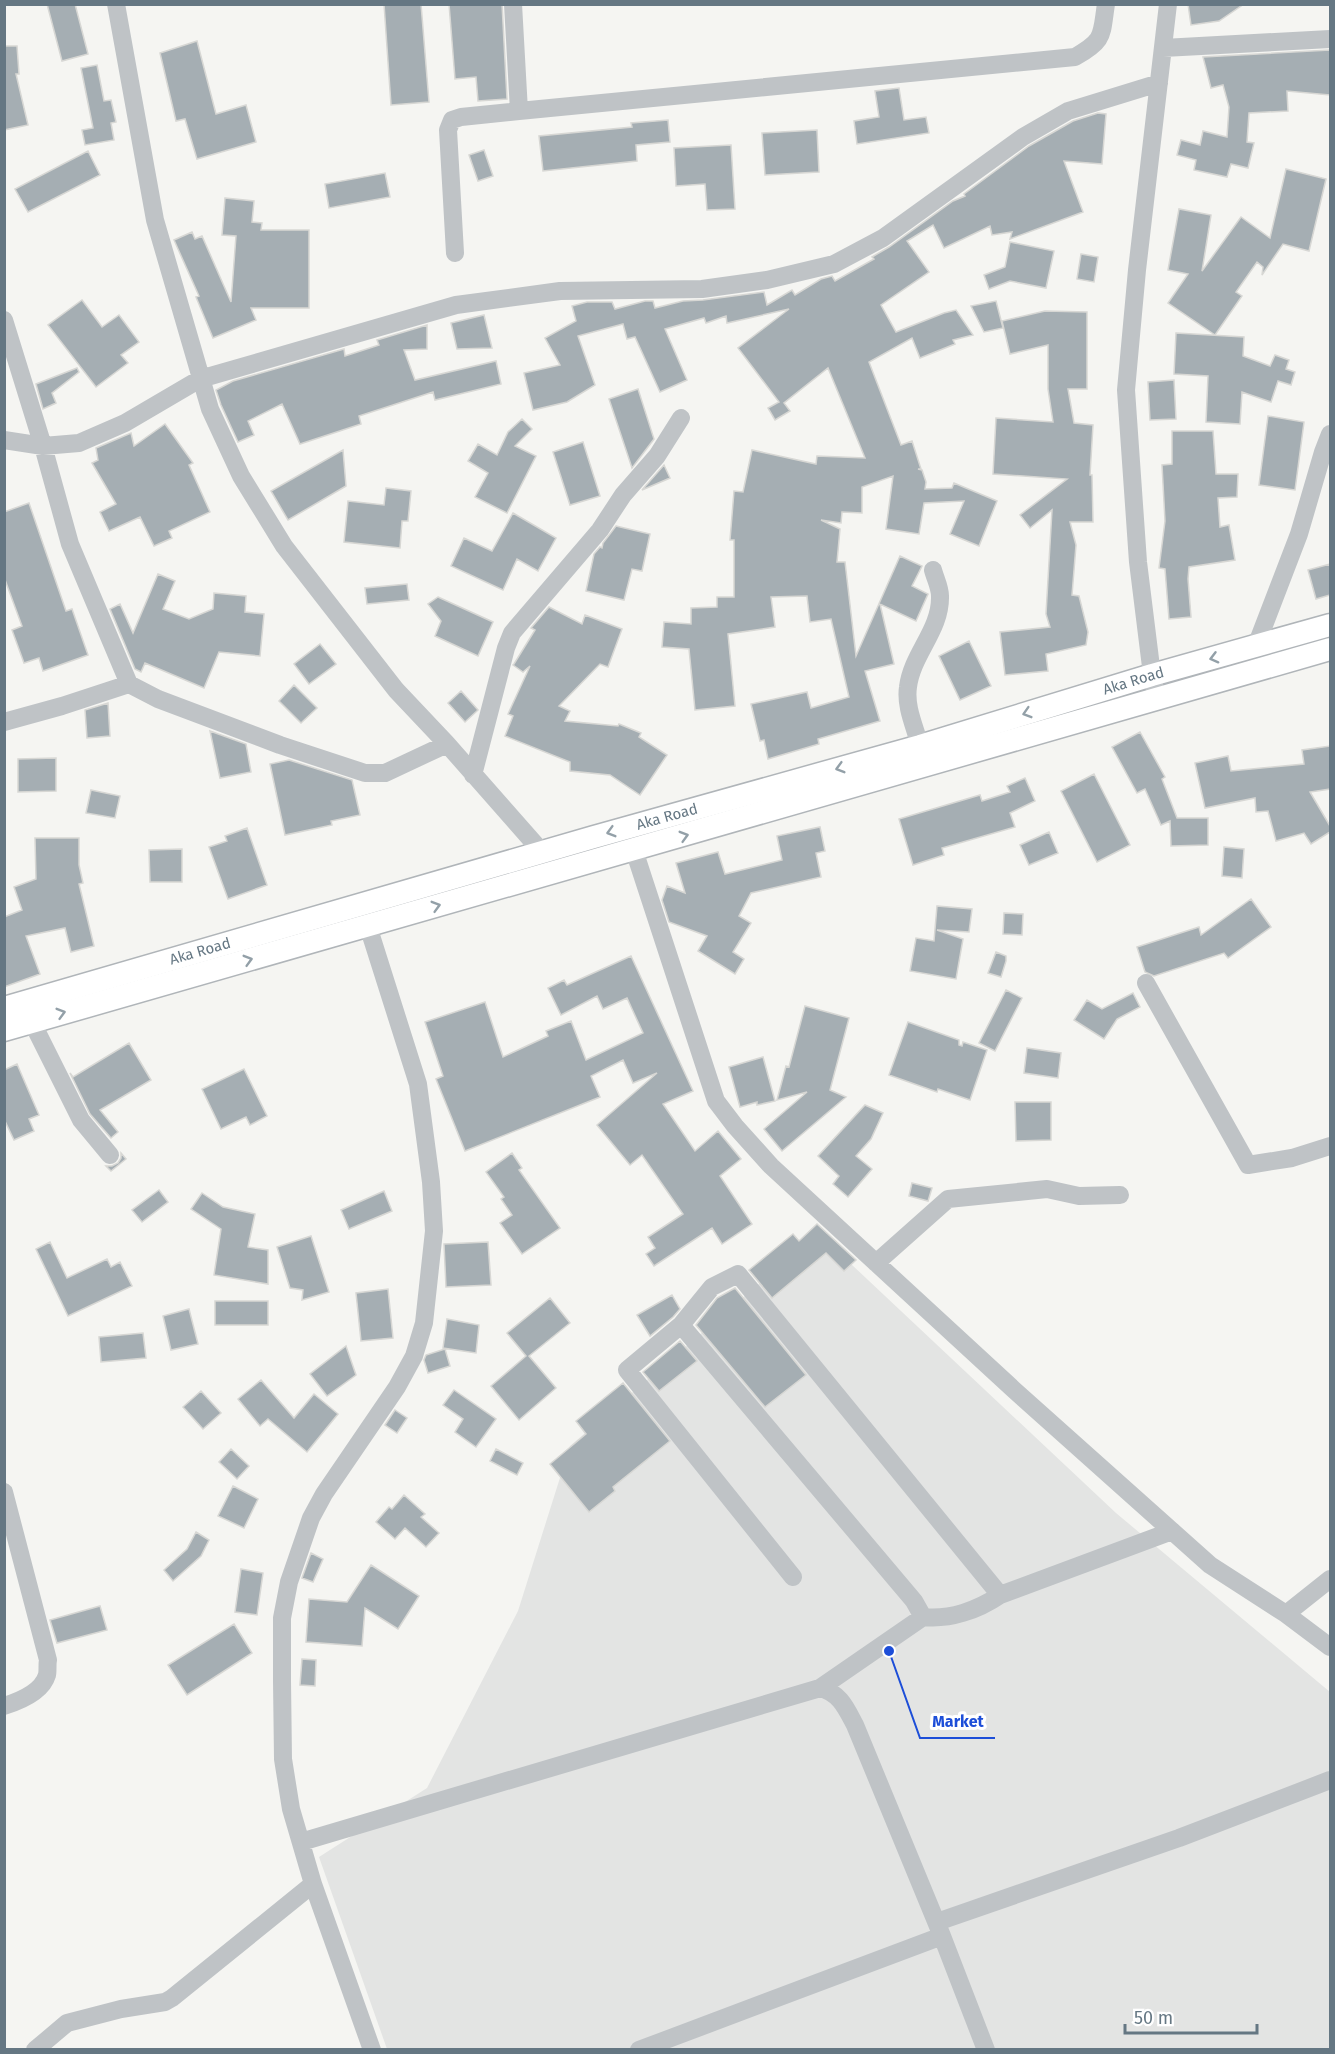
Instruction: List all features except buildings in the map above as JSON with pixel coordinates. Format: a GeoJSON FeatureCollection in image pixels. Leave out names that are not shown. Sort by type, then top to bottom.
{"type":"FeatureCollection","features":[{"type":"Feature","properties":{"kind":"main road","name":"Aka Road"},"geometry":{"type":"LineString","coordinates":[[4,1008],[542,852],[920,746],[1152,675],[1330,625]]}},
{"type":"Feature","properties":{"kind":"main road","name":"Aka Road"},"geometry":{"type":"LineString","coordinates":[[4,1030],[1330,649]]}},
{"type":"Feature","properties":{"kind":"street"},"geometry":{"type":"LineString","coordinates":[[116,4],[155,220],[210,409],[241,476],[284,546],[396,690],[542,852]]}},
{"type":"Feature","properties":{"kind":"street"},"geometry":{"type":"LineString","coordinates":[[513,4],[519,111]]}},
{"type":"Feature","properties":{"kind":"street"},"geometry":{"type":"LineString","coordinates":[[455,253],[448,130],[452,120],[519,111],[1075,57],[1093,46],[1101,35],[1106,4]]}},
{"type":"Feature","properties":{"kind":"street"},"geometry":{"type":"LineString","coordinates":[[1157,699],[1138,562],[1126,390],[1137,270],[1168,4]]}},
{"type":"Feature","properties":{"kind":"street"},"geometry":{"type":"LineString","coordinates":[[1163,48],[1330,39]]}},
{"type":"Feature","properties":{"kind":"street"},"geometry":{"type":"LineString","coordinates":[[4,440],[43,446],[79,443],[125,423],[200,379],[456,305],[560,291],[702,289],[767,280],[834,264],[883,238],[1023,137],[1068,111],[1159,83]]}},
{"type":"Feature","properties":{"kind":"street"},"geometry":{"type":"LineString","coordinates":[[4,320],[70,544],[129,684],[158,699],[213,720],[365,773],[385,773],[447,744]]}},
{"type":"Feature","properties":{"kind":"street"},"geometry":{"type":"LineString","coordinates":[[473,775],[506,648],[512,633],[600,530],[623,495],[657,456],[681,418]]}},
{"type":"Feature","properties":{"kind":"street"},"geometry":{"type":"LineString","coordinates":[[1256,646],[1299,534],[1330,434]]}},
{"type":"Feature","properties":{"kind":"street"},"geometry":{"type":"LineString","coordinates":[[920,746],[908,705],[908,686],[915,664],[939,616],[940,594],[933,570]]}},
{"type":"Feature","properties":{"kind":"street"},"geometry":{"type":"LineString","coordinates":[[4,722],[129,684]]}},
{"type":"Feature","properties":{"kind":"street"},"geometry":{"type":"LineString","coordinates":[[634,850],[716,1101],[735,1126],[771,1166],[1013,1389],[1210,1565],[1286,1614],[1330,1647]]}},
{"type":"Feature","properties":{"kind":"street"},"geometry":{"type":"LineString","coordinates":[[368,926],[418,1084],[431,1182],[434,1231],[424,1323],[414,1356],[397,1387],[324,1494],[311,1518],[289,1582],[282,1618],[283,1760],[291,1809],[313,1884],[372,2049]]}},
{"type":"Feature","properties":{"kind":"street"},"geometry":{"type":"LineString","coordinates":[[1146,982],[1248,1165],[1293,1158],[1330,1146]]}},
{"type":"Feature","properties":{"kind":"street"},"geometry":{"type":"LineString","coordinates":[[32,1022],[81,1120],[110,1155]]}},
{"type":"Feature","properties":{"kind":"street"},"geometry":{"type":"LineString","coordinates":[[876,1263],[948,1199],[1047,1189],[1079,1196],[1120,1195]]}},
{"type":"Feature","properties":{"kind":"street"},"geometry":{"type":"LineString","coordinates":[[793,1576],[627,1370],[681,1325],[712,1287],[738,1274],[1000,1595]]}},
{"type":"Feature","properties":{"kind":"street"},"geometry":{"type":"LineString","coordinates":[[681,1325],[914,1601],[923,1617]]}},
{"type":"Feature","properties":{"kind":"street"},"geometry":{"type":"LineString","coordinates":[[4,1492],[48,1660],[47,1675],[39,1688],[17,1702],[4,1706]]}},
{"type":"Feature","properties":{"kind":"street"},"geometry":{"type":"LineString","coordinates":[[301,1842],[820,1688],[923,1617],[939,1619],[982,1607],[1000,1595],[1172,1531]]}},
{"type":"Feature","properties":{"kind":"street"},"geometry":{"type":"LineString","coordinates":[[1286,1614],[1330,1579]]}},
{"type":"Feature","properties":{"kind":"street"},"geometry":{"type":"LineString","coordinates":[[820,1688],[830,1690],[843,1702],[855,1725],[940,1929],[986,2049]]}},
{"type":"Feature","properties":{"kind":"street"},"geometry":{"type":"LineString","coordinates":[[639,2049],[658,2046],[940,1929],[1179,1838],[1329,1785]]}},
{"type":"Feature","properties":{"kind":"street"},"geometry":{"type":"LineString","coordinates":[[35,2049],[67,2023],[121,2009],[165,2002],[172,1998],[313,1884]]}},
{"type":"Feature","properties":{"kind":"shaded area"},"geometry":{"type":"Polygon","coordinates":[[[818,1233],[1116,1513],[1330,1692],[1330,2049],[387,2049],[319,1857],[427,1788],[518,1611],[570,1446],[818,1233]]]}},
{"type":"Feature","properties":{"kind":"place","name":"Market"},"geometry":{"type":"Point","coordinates":[889,1651]}}]}
